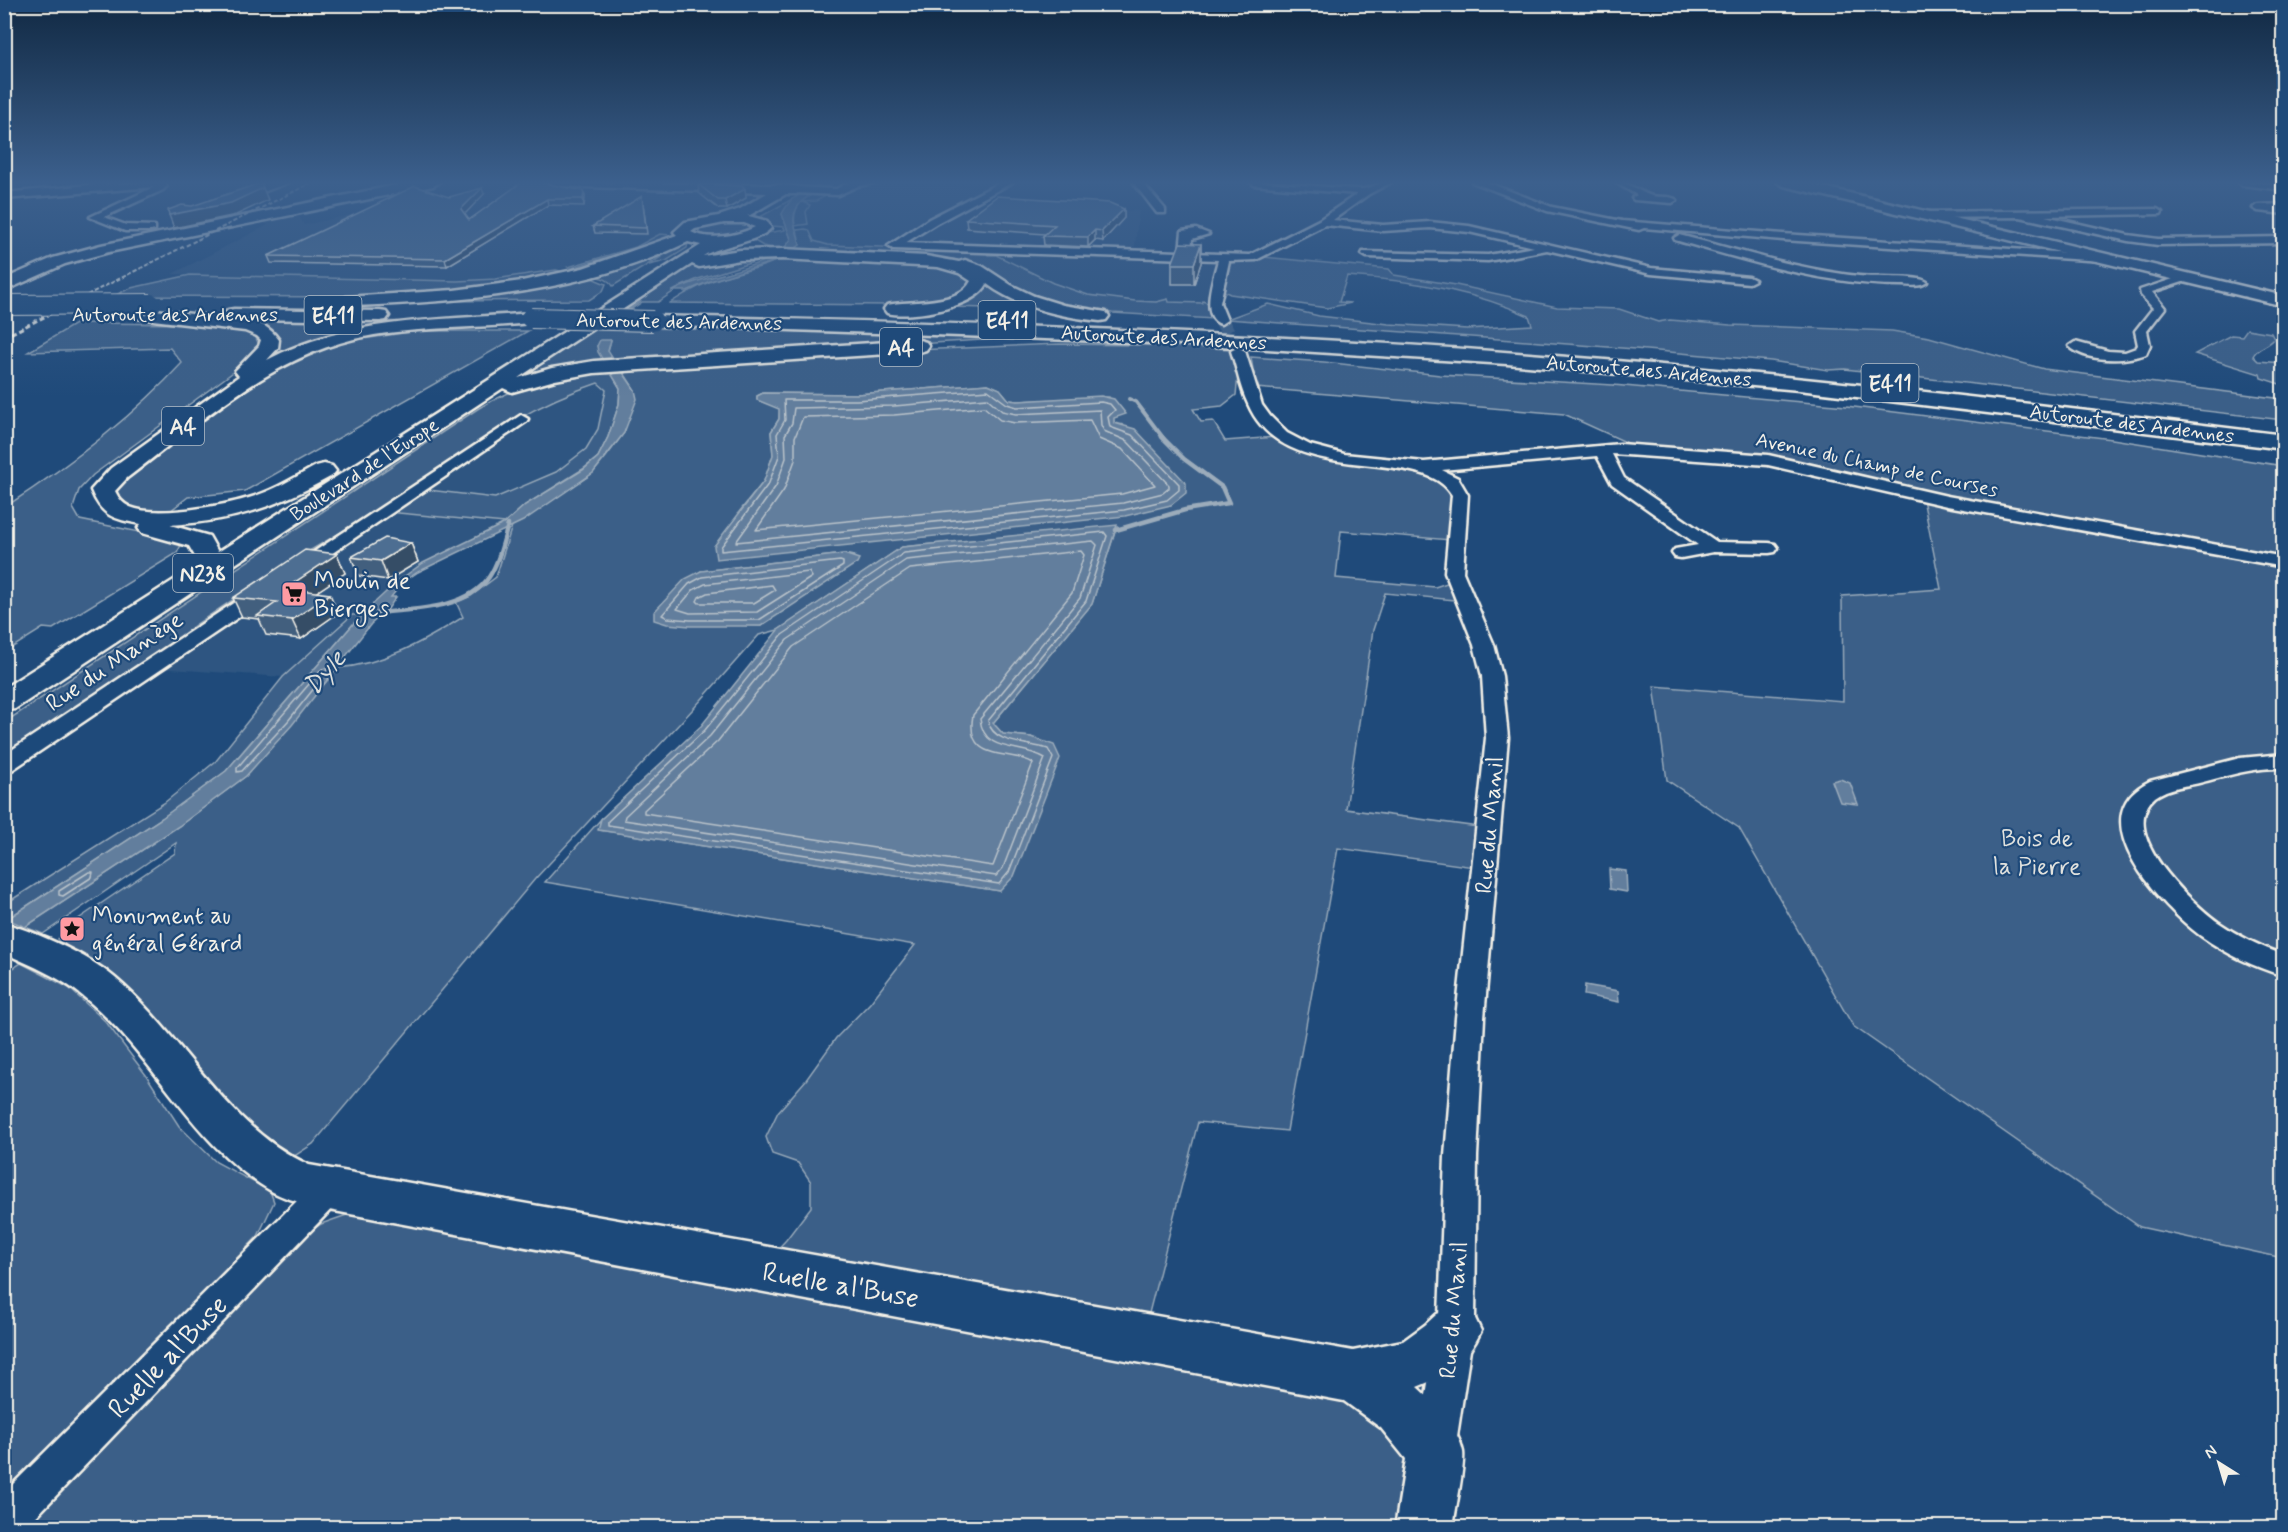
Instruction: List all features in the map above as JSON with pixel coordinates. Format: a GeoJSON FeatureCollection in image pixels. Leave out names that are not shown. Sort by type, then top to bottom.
{"type":"FeatureCollection","features":[{"type":"Feature","properties":{"kind":"main road"},"geometry":{"type":"LineString","coordinates":[[4,286],[59,261],[88,253]]}},
{"type":"Feature","properties":{"kind":"main road"},"geometry":{"type":"LineString","coordinates":[[321,305],[352,301],[452,297],[539,284],[594,271],[645,253]]}},
{"type":"Feature","properties":{"kind":"main road","name":"Boulevard de l'Europe"},"geometry":{"type":"LineString","coordinates":[[4,679],[603,300],[683,253]]}},
{"type":"Feature","properties":{"kind":"main road","name":"Boulevard de l'Europe"},"geometry":{"type":"LineString","coordinates":[[4,702],[697,253]]}},
{"type":"Feature","properties":{"kind":"main road","name":"A4"},"geometry":{"type":"LineString","coordinates":[[666,273],[718,258],[756,253]]}},
{"type":"Feature","properties":{"kind":"main road","name":"A4"},"geometry":{"type":"LineString","coordinates":[[793,253],[941,263],[968,271],[980,281],[978,288],[969,295],[928,306],[812,314]]}},
{"type":"Feature","properties":{"kind":"main road"},"geometry":{"type":"LineString","coordinates":[[2069,253],[2103,258],[2280,298]]}},
{"type":"Feature","properties":{"kind":"main road","name":"A4"},"geometry":{"type":"LineString","coordinates":[[801,254],[952,262],[977,269],[1001,287],[1026,300],[1058,310],[1127,319],[1191,323],[1202,328]]}},
{"type":"Feature","properties":{"kind":"main road","name":"Autoroute des Ardennes"},"geometry":{"type":"LineString","coordinates":[[4,305],[144,309],[538,313]]}},
{"type":"Feature","properties":{"kind":"main road","name":"Autoroute des Ardennes"},"geometry":{"type":"LineString","coordinates":[[4,314],[321,305],[1165,336],[1348,346],[1626,367],[1885,394],[2283,442]]}},
{"type":"Feature","properties":{"kind":"main road","name":"A4"},"geometry":{"type":"LineString","coordinates":[[144,309],[248,326],[264,332],[270,340],[268,348],[258,360],[100,475],[84,495],[84,505],[101,518],[200,541],[205,553]]}},
{"type":"Feature","properties":{"kind":"main road","name":"A4"},"geometry":{"type":"LineString","coordinates":[[350,461],[326,470],[287,492],[219,513],[167,518],[136,517],[111,508],[104,498],[103,490],[119,473],[246,379],[282,358],[326,341],[380,329],[414,325],[498,322],[538,313]]}},
{"type":"Feature","properties":{"kind":"main road","name":"Autoroute des Ardennes"},"geometry":{"type":"LineString","coordinates":[[660,316],[812,314],[1202,328],[1496,346],[1727,366],[2013,397],[2283,431]]}},
{"type":"Feature","properties":{"kind":"main road","name":"A4"},"geometry":{"type":"LineString","coordinates":[[455,410],[535,378],[594,367],[981,343],[1067,340],[1154,341],[1165,336]]}},
{"type":"Feature","properties":{"kind":"main road"},"geometry":{"type":"LineString","coordinates":[[2236,436],[2256,445],[2283,450]]}},
{"type":"Feature","properties":{"kind":"main road"},"geometry":{"type":"LineString","coordinates":[[257,520],[277,514],[401,445]]}},
{"type":"Feature","properties":{"kind":"main road","name":"A4"},"geometry":{"type":"LineString","coordinates":[[143,526],[257,520]]}},
{"type":"Feature","properties":{"kind":"main road","name":"Ruelle al'Buse"},"geometry":{"type":"LineString","coordinates":[[7,939],[54,958],[99,987],[127,1012],[201,1103],[241,1146],[291,1178],[329,1191],[1353,1377],[1383,1393],[1398,1405],[1415,1423],[1435,1454]]}},
{"type":"Feature","properties":{"kind":"main road","name":"Ruelle al'Buse"},"geometry":{"type":"LineString","coordinates":[[1353,1377],[1390,1372],[1411,1366],[1441,1347],[1455,1331]]}},
{"type":"Feature","properties":{"kind":"main road"},"geometry":{"type":"LineString","coordinates":[[1424,1527],[1435,1454]]}},
{"type":"Feature","properties":{"kind":"street"},"geometry":{"type":"LineString","coordinates":[[1132,253],[1224,258],[1256,257],[1263,253]]}},
{"type":"Feature","properties":{"kind":"street"},"geometry":{"type":"LineString","coordinates":[[1367,254],[1488,258],[1516,253]]}},
{"type":"Feature","properties":{"kind":"street"},"geometry":{"type":"LineString","coordinates":[[1572,253],[1610,263],[1701,277],[1749,280]]}},
{"type":"Feature","properties":{"kind":"street"},"geometry":{"type":"LineString","coordinates":[[1736,253],[1848,279],[1870,282],[1921,282]]}},
{"type":"Feature","properties":{"kind":"street"},"geometry":{"type":"LineString","coordinates":[[2051,253],[2075,255]]}},
{"type":"Feature","properties":{"kind":"street"},"geometry":{"type":"LineString","coordinates":[[1221,320],[1214,303],[1224,258]]}},
{"type":"Feature","properties":{"kind":"street"},"geometry":{"type":"LineString","coordinates":[[1601,272],[1602,267],[1610,263]]}},
{"type":"Feature","properties":{"kind":"street"},"geometry":{"type":"LineString","coordinates":[[1701,277],[1710,288]]}},
{"type":"Feature","properties":{"kind":"street"},"geometry":{"type":"LineString","coordinates":[[2075,346],[2112,356],[2127,356],[2141,351],[2144,345],[2141,331],[2159,308],[2147,295],[2146,290],[2185,278]]}},
{"type":"Feature","properties":{"kind":"street","name":"Rue du Manil"},"geometry":{"type":"LineString","coordinates":[[1238,351],[1257,409],[1276,431],[1288,440],[1343,459],[1424,467],[1452,481],[1460,495],[1454,572],[1492,676],[1497,738],[1470,1018],[1455,1331],[1435,1454]]}},
{"type":"Feature","properties":{"kind":"street","name":"Rue du Manège"},"geometry":{"type":"LineString","coordinates":[[4,765],[521,419]]}},
{"type":"Feature","properties":{"kind":"street","name":"Avenue du Champ de Courses"},"geometry":{"type":"LineString","coordinates":[[1424,467],[1641,449],[1780,461],[1947,501],[2283,562]]}},
{"type":"Feature","properties":{"kind":"street"},"geometry":{"type":"LineString","coordinates":[[1601,451],[1609,459],[1613,476],[1618,481],[1713,547]]}},
{"type":"Feature","properties":{"kind":"street"},"geometry":{"type":"LineString","coordinates":[[1681,553],[1713,547],[1769,548]]}},
{"type":"Feature","properties":{"kind":"street"},"geometry":{"type":"LineString","coordinates":[[2283,761],[2252,763],[2160,785],[2145,793],[2135,804],[2131,815],[2138,846],[2164,887],[2189,913],[2240,946],[2283,966]]}},
{"type":"Feature","properties":{"kind":"street","name":"Ruelle al'Buse"},"geometry":{"type":"LineString","coordinates":[[4,1521],[329,1191]]}},
{"type":"Feature","properties":{"kind":"shaded area"},"geometry":{"type":"Polygon","coordinates":[[[212,253],[615,253],[557,270],[457,281],[172,274],[212,253]]]}},
{"type":"Feature","properties":{"kind":"shaded area"},"geometry":{"type":"Polygon","coordinates":[[[901,253],[1140,253],[1218,262],[1208,305],[1105,300],[1070,293],[1006,263],[901,253]]]}},
{"type":"Feature","properties":{"kind":"shaded area"},"geometry":{"type":"Polygon","coordinates":[[[598,383],[606,390],[599,429],[586,449],[556,472],[495,498],[411,489],[515,418],[598,383]]]}},
{"type":"Feature","properties":{"kind":"shaded area"},"geometry":{"type":"Polygon","coordinates":[[[377,511],[505,523],[439,554],[398,581],[361,615],[351,615],[283,677],[142,667],[195,625],[282,567],[377,511]]]}},
{"type":"Feature","properties":{"kind":"green space"},"geometry":{"type":"Polygon","coordinates":[[[614,253],[627,253],[577,270],[568,267],[614,253]]]}},
{"type":"Feature","properties":{"kind":"green space"},"geometry":{"type":"Polygon","coordinates":[[[644,253],[666,253],[613,286],[602,278],[589,277],[606,284],[603,291],[589,300],[439,301],[476,297],[644,253]]]}},
{"type":"Feature","properties":{"kind":"green space"},"geometry":{"type":"Polygon","coordinates":[[[666,253],[678,253],[666,261],[649,265],[666,253]]]}},
{"type":"Feature","properties":{"kind":"green space"},"geometry":{"type":"Polygon","coordinates":[[[776,253],[698,279],[682,286],[658,302],[642,302],[604,327],[1029,337],[616,363],[608,350],[611,340],[597,346],[605,363],[518,379],[587,332],[597,329],[640,302],[639,298],[684,269],[710,262],[776,253]]]}},
{"type":"Feature","properties":{"kind":"green space"},"geometry":{"type":"Polygon","coordinates":[[[865,253],[996,255],[1053,283],[1088,295],[1135,301],[1156,302],[1168,299],[1169,302],[1202,303],[1203,301],[1207,303],[1214,319],[1112,313],[1056,303],[1018,288],[988,269],[953,259],[865,253]]]}},
{"type":"Feature","properties":{"kind":"green space"},"geometry":{"type":"Polygon","coordinates":[[[785,256],[949,267],[969,278],[970,285],[946,298],[891,305],[670,303],[706,283],[765,265],[785,256]]]}},
{"type":"Feature","properties":{"kind":"green space"},"geometry":{"type":"Polygon","coordinates":[[[1263,257],[1389,269],[1394,275],[1456,285],[1557,307],[1619,309],[1658,322],[1670,320],[1730,325],[1892,331],[1929,337],[2044,369],[2283,399],[2283,420],[1845,369],[1828,370],[1771,361],[1227,319],[1268,304],[1319,316],[1389,324],[1467,329],[1532,325],[1529,316],[1485,299],[1394,280],[1347,276],[1339,302],[1351,303],[1327,308],[1230,294],[1222,290],[1231,263],[1263,257]]]}},
{"type":"Feature","properties":{"kind":"green space"},"geometry":{"type":"Polygon","coordinates":[[[556,270],[568,273],[495,288],[367,297],[113,296],[131,288],[190,275],[457,281],[495,279],[556,270]]]}},
{"type":"Feature","properties":{"kind":"green space"},"geometry":{"type":"Polygon","coordinates":[[[988,287],[1039,309],[945,307],[975,297],[988,287]]]}},
{"type":"Feature","properties":{"kind":"green space"},"geometry":{"type":"Polygon","coordinates":[[[227,319],[430,322],[401,325],[262,364],[275,350],[280,340],[259,324],[227,319]]]}},
{"type":"Feature","properties":{"kind":"green space"},"geometry":{"type":"Polygon","coordinates":[[[77,323],[197,324],[235,328],[255,336],[259,345],[251,359],[93,475],[79,490],[73,508],[80,520],[169,538],[182,543],[177,553],[53,629],[43,628],[5,652],[5,507],[98,441],[142,403],[182,363],[170,348],[28,352],[77,323]]]}},
{"type":"Feature","properties":{"kind":"green space"},"geometry":{"type":"Polygon","coordinates":[[[2247,329],[2271,333],[2274,339],[2253,356],[2258,361],[2283,363],[2283,385],[2261,378],[2260,374],[2195,354],[2231,335],[2242,336],[2247,329]]]}},
{"type":"Feature","properties":{"kind":"green space"},"geometry":{"type":"Polygon","coordinates":[[[417,331],[528,331],[245,491],[188,497],[166,514],[149,513],[119,504],[117,488],[138,465],[271,372],[336,343],[417,331]]]}},
{"type":"Feature","properties":{"kind":"green space"},"geometry":{"type":"Polygon","coordinates":[[[1059,344],[1232,349],[1238,375],[1236,395],[1222,406],[1193,409],[1201,422],[1213,421],[1225,441],[1276,437],[1295,448],[1402,468],[1440,479],[1450,488],[1453,497],[1451,540],[1341,531],[1336,578],[1435,587],[1450,582],[1454,600],[1385,593],[1373,630],[1346,809],[1478,827],[1474,867],[1338,848],[1287,1131],[1198,1122],[1147,1321],[771,1256],[811,1207],[811,1182],[798,1163],[772,1154],[766,1137],[778,1112],[806,1080],[836,1038],[870,1003],[915,945],[545,882],[601,819],[599,830],[1000,891],[1031,737],[1003,734],[993,723],[1092,604],[1117,526],[902,547],[778,630],[759,635],[535,879],[313,1144],[290,1159],[250,1138],[107,976],[58,939],[74,922],[175,853],[176,843],[43,934],[25,927],[179,826],[246,776],[338,668],[372,662],[404,650],[463,617],[456,602],[471,596],[496,577],[512,526],[593,473],[624,433],[635,390],[622,370],[914,350],[1059,344]],[[988,384],[857,394],[763,393],[757,396],[757,400],[780,408],[779,419],[771,432],[773,455],[764,481],[739,512],[1124,425],[1114,423],[1109,397],[1018,401],[1009,400],[1000,389],[988,384]],[[844,554],[701,571],[733,625],[761,626],[854,556],[844,554]]]}},
{"type":"Feature","properties":{"kind":"green space","name":"Bois de la Pierre"},"geometry":{"type":"Polygon","coordinates":[[[1251,357],[1324,362],[1440,375],[1613,385],[1846,406],[2112,439],[2283,466],[2283,1258],[2140,1227],[1853,1026],[1739,828],[1667,780],[1654,686],[1843,701],[1842,596],[1941,589],[1921,489],[1768,455],[1630,444],[1564,414],[1256,388],[1251,357]]]}},
{"type":"Feature","properties":{"kind":"green space"},"geometry":{"type":"Polygon","coordinates":[[[610,371],[620,388],[619,404],[608,437],[598,457],[525,505],[505,523],[377,511],[282,567],[195,625],[143,666],[163,668],[5,775],[5,722],[479,408],[542,381],[610,371]],[[598,383],[523,416],[412,488],[495,498],[556,472],[586,449],[598,429],[606,390],[598,383]]]}},
{"type":"Feature","properties":{"kind":"green space"},"geometry":{"type":"Polygon","coordinates":[[[352,615],[361,615],[226,771],[162,818],[7,919],[5,917],[5,904],[164,803],[216,761],[283,677],[352,615]]]}},
{"type":"Feature","properties":{"kind":"green space"},"geometry":{"type":"Polygon","coordinates":[[[21,963],[69,988],[106,1022],[146,1075],[179,1126],[216,1162],[270,1191],[274,1202],[258,1236],[5,1498],[4,974],[21,963]]]}},
{"type":"Feature","properties":{"kind":"green space"},"geometry":{"type":"Polygon","coordinates":[[[358,1211],[1363,1390],[1408,1437],[1405,1528],[764,1528],[742,1523],[740,1528],[20,1528],[284,1247],[321,1224],[358,1211]]]}},
{"type":"Feature","properties":{"kind":"water"},"geometry":{"type":"Polygon","coordinates":[[[777,253],[787,253],[776,261],[710,281],[687,291],[673,291],[686,285],[770,258],[777,253]]]}},
{"type":"Feature","properties":{"kind":"water","name":"Dyle"},"geometry":{"type":"Polygon","coordinates":[[[600,340],[611,340],[608,351],[635,390],[637,399],[624,433],[593,473],[523,521],[418,572],[403,582],[391,597],[396,597],[388,609],[371,624],[292,725],[246,776],[179,826],[25,927],[7,919],[162,818],[226,771],[361,615],[398,581],[423,563],[505,523],[525,505],[583,470],[598,457],[608,437],[619,404],[620,388],[598,352],[597,346],[600,340]]]}},
{"type":"Feature","properties":{"kind":"water"},"geometry":{"type":"Polygon","coordinates":[[[988,384],[1000,389],[1009,400],[1101,396],[1114,399],[1126,414],[1114,418],[1114,423],[1135,429],[1186,483],[1186,493],[1171,505],[1125,516],[716,559],[714,546],[764,481],[773,455],[771,432],[779,419],[779,409],[757,400],[757,396],[763,393],[857,394],[988,384]]]}},
{"type":"Feature","properties":{"kind":"water"},"geometry":{"type":"Polygon","coordinates":[[[1117,525],[1092,604],[993,723],[1003,734],[1031,737],[1054,745],[1060,758],[1014,876],[1000,891],[598,830],[601,819],[701,726],[778,630],[902,547],[1117,525]]]}},
{"type":"Feature","properties":{"kind":"water"},"geometry":{"type":"Polygon","coordinates":[[[844,554],[859,559],[857,563],[761,626],[690,626],[667,624],[654,620],[654,612],[685,579],[701,571],[844,554]]]}},
{"type":"Feature","properties":{"kind":"water"},"geometry":{"type":"Polygon","coordinates":[[[1840,779],[1850,783],[1858,804],[1840,802],[1832,781],[1840,779]]]}},
{"type":"Feature","properties":{"kind":"water"},"geometry":{"type":"Polygon","coordinates":[[[1609,869],[1626,871],[1627,892],[1610,889],[1609,869]]]}},
{"type":"Feature","properties":{"kind":"water"},"geometry":{"type":"Polygon","coordinates":[[[1585,985],[1618,991],[1619,1002],[1584,995],[1585,985]]]}},
{"type":"Feature","properties":{"kind":"building"},"geometry":{"type":"Polygon","coordinates":[[[273,253],[454,253],[445,259],[268,256],[273,253]]]}},
{"type":"Feature","properties":{"kind":"building"},"geometry":{"type":"Polygon","coordinates":[[[1176,253],[1198,253],[1194,264],[1172,264],[1176,253]]]}},
{"type":"Feature","properties":{"kind":"building"},"geometry":{"type":"Polygon","coordinates":[[[385,538],[411,543],[381,561],[351,557],[385,538]]]}},
{"type":"Feature","properties":{"kind":"building"},"geometry":{"type":"Polygon","coordinates":[[[305,550],[337,554],[286,588],[330,594],[292,620],[257,616],[277,602],[233,598],[305,550]]]}},
{"type":"Feature","properties":{"kind":"waterway"},"geometry":{"type":"LineString","coordinates":[[574,268],[621,253]]}},
{"type":"Feature","properties":{"kind":"waterway"},"geometry":{"type":"LineString","coordinates":[[1129,399],[1136,402],[1164,439]]}},
{"type":"Feature","properties":{"kind":"waterway"},"geometry":{"type":"LineString","coordinates":[[1116,530],[1185,510],[1229,503],[1222,487],[1184,459],[1164,439]]}},
{"type":"Feature","properties":{"kind":"waterway"},"geometry":{"type":"LineString","coordinates":[[378,613],[438,606],[467,596],[479,588],[489,577],[495,565],[508,525]]}},
{"type":"Feature","properties":{"kind":"tunnel"},"geometry":{"type":"LineString","coordinates":[[1221,320],[1238,351]]}},
{"type":"Feature","properties":{"kind":"railway"},"geometry":{"type":"LineString","coordinates":[[87,295],[170,253]]}},
{"type":"Feature","properties":{"kind":"railway"},"geometry":{"type":"LineString","coordinates":[[4,337],[90,294]]}},
{"type":"Feature","properties":{"kind":"place","name":"Moulin de Bierges"},"geometry":{"type":"Point","coordinates":[294,594]}},
{"type":"Feature","properties":{"kind":"place","name":"Monument au général Gérard"},"geometry":{"type":"Point","coordinates":[72,929]}}]}
